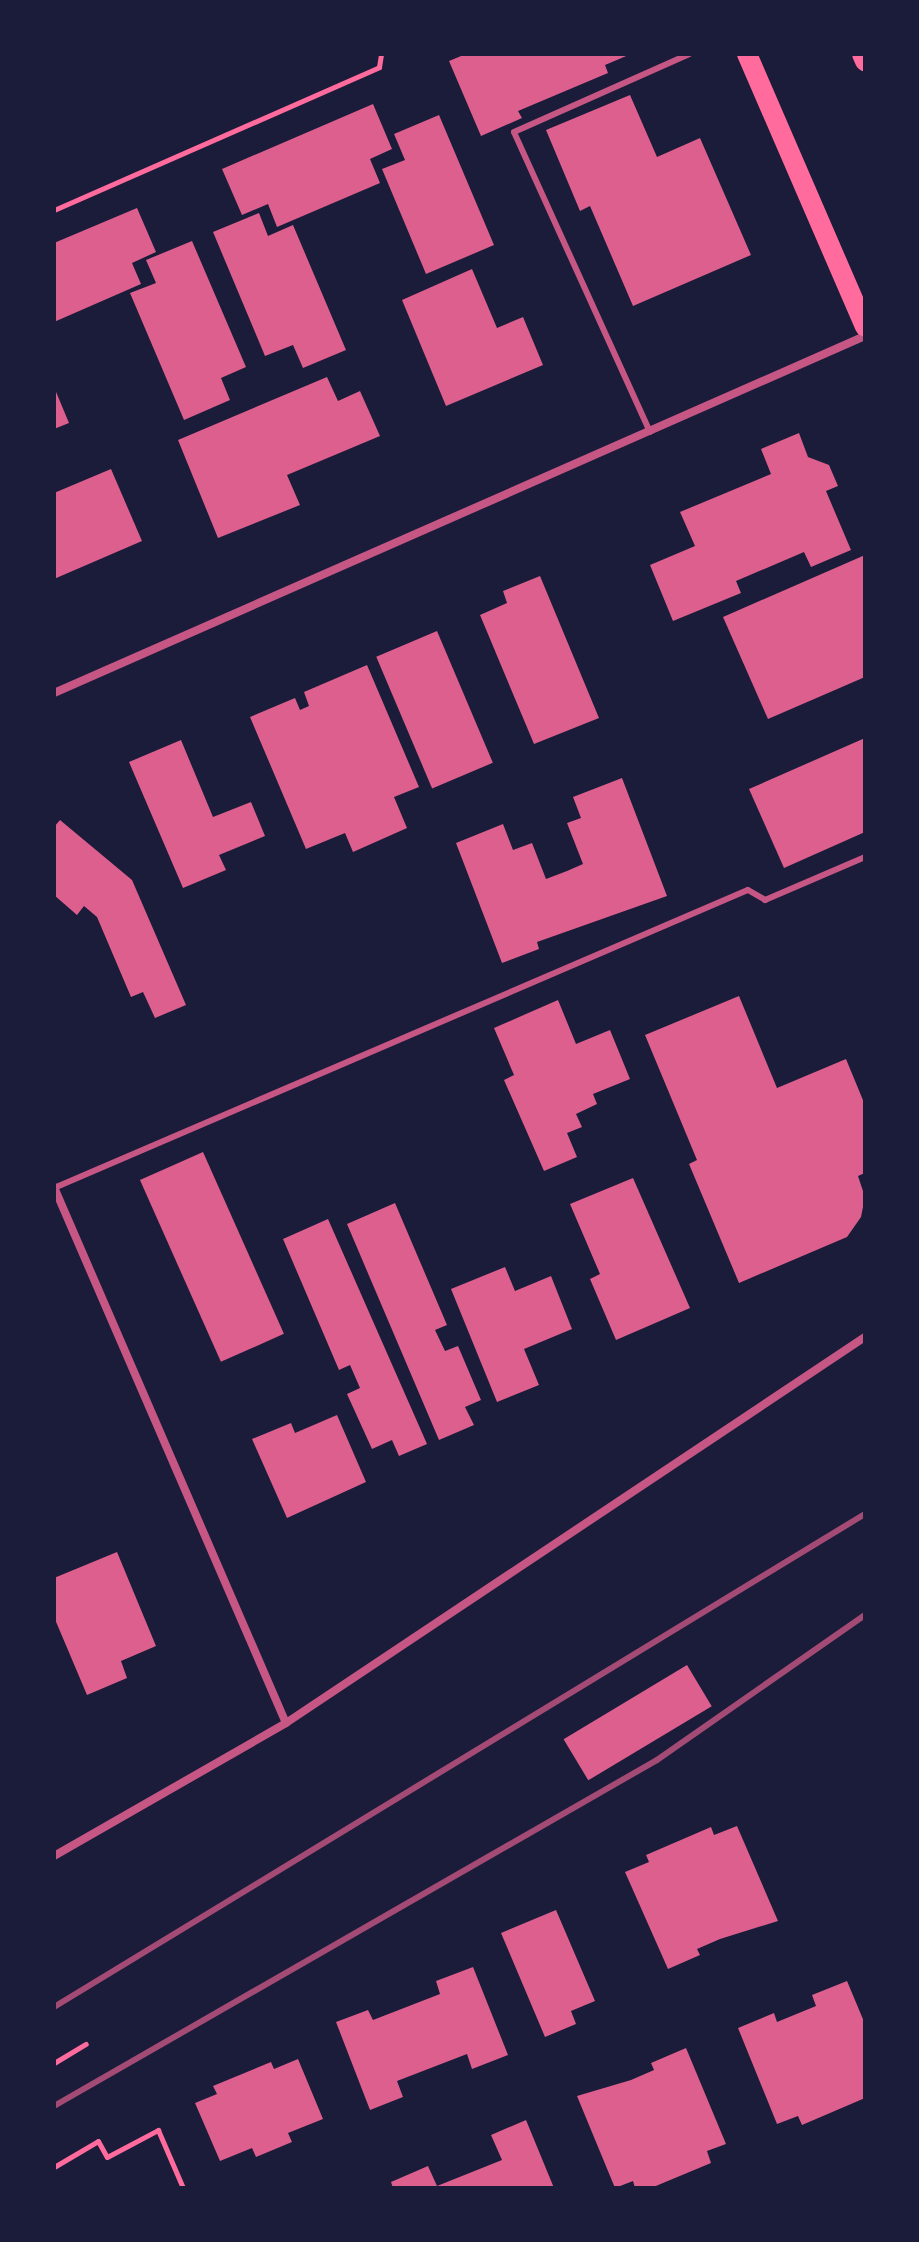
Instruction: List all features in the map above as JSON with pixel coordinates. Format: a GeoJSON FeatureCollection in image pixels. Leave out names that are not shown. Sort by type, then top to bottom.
{"type":"FeatureCollection","features":[{"type":"Feature","properties":{"kind":"main road"},"geometry":{"type":"LineString","coordinates":[[747,54],[865,327]]}},
{"type":"Feature","properties":{"kind":"main road"},"geometry":{"type":"LineString","coordinates":[[862,54],[865,61]]}},
{"type":"Feature","properties":{"kind":"street"},"geometry":{"type":"LineString","coordinates":[[54,693],[865,336]]}},
{"type":"Feature","properties":{"kind":"street"},"geometry":{"type":"LineString","coordinates":[[54,1187],[286,1723]]}},
{"type":"Feature","properties":{"kind":"street"},"geometry":{"type":"LineString","coordinates":[[54,1856],[286,1723],[865,1337]]}},
{"type":"Feature","properties":{"kind":"lane"},"geometry":{"type":"LineString","coordinates":[[650,432],[514,132],[689,54]]}},
{"type":"Feature","properties":{"kind":"lane"},"geometry":{"type":"LineString","coordinates":[[54,1187],[748,890],[765,900],[865,857]]}},
{"type":"Feature","properties":{"kind":"path"},"geometry":{"type":"LineString","coordinates":[[54,210],[379,67],[381,54]]}},
{"type":"Feature","properties":{"kind":"path"},"geometry":{"type":"LineString","coordinates":[[54,2063],[86,2044]]}},
{"type":"Feature","properties":{"kind":"path"},"geometry":{"type":"LineString","coordinates":[[54,2167],[98,2141],[107,2157],[158,2130],[183,2188]]}},
{"type":"Feature","properties":{"kind":"building"},"geometry":{"type":"Polygon","coordinates":[[[466,54],[631,54],[605,65],[608,73],[518,111],[522,118],[481,136],[449,61],[466,54]]]}},
{"type":"Feature","properties":{"kind":"building"},"geometry":{"type":"Polygon","coordinates":[[[630,95],[657,157],[700,138],[751,255],[633,306],[590,206],[580,211],[546,130],[630,95]]]}},
{"type":"Feature","properties":{"kind":"building"},"geometry":{"type":"Polygon","coordinates":[[[373,104],[392,149],[370,159],[380,183],[277,227],[268,204],[242,215],[222,169],[373,104]]]}},
{"type":"Feature","properties":{"kind":"building"},"geometry":{"type":"Polygon","coordinates":[[[439,115],[494,245],[426,274],[382,169],[405,160],[394,134],[439,115]]]}},
{"type":"Feature","properties":{"kind":"building"},"geometry":{"type":"Polygon","coordinates":[[[137,208],[156,252],[132,263],[141,284],[54,322],[54,243],[137,208]]]}},
{"type":"Feature","properties":{"kind":"building"},"geometry":{"type":"Polygon","coordinates":[[[259,213],[268,236],[293,225],[346,350],[303,368],[293,345],[265,356],[213,232],[259,213]]]}},
{"type":"Feature","properties":{"kind":"building"},"geometry":{"type":"Polygon","coordinates":[[[192,241],[246,367],[221,378],[230,400],[184,420],[130,293],[156,283],[146,260],[192,241]]]}},
{"type":"Feature","properties":{"kind":"building"},"geometry":{"type":"Polygon","coordinates":[[[472,269],[497,328],[523,317],[543,365],[446,406],[402,300],[472,269]]]}},
{"type":"Feature","properties":{"kind":"building"},"geometry":{"type":"Polygon","coordinates":[[[327,377],[338,401],[360,391],[380,436],[287,475],[300,505],[218,538],[178,440],[327,377]]]}},
{"type":"Feature","properties":{"kind":"building"},"geometry":{"type":"Polygon","coordinates":[[[54,387],[69,423],[54,429],[54,387]]]}},
{"type":"Feature","properties":{"kind":"building"},"geometry":{"type":"Polygon","coordinates":[[[799,433],[808,457],[829,465],[838,486],[826,491],[851,550],[811,567],[804,552],[736,581],[741,593],[673,621],[650,565],[695,546],[680,512],[771,474],[761,449],[799,433]]]}},
{"type":"Feature","properties":{"kind":"building"},"geometry":{"type":"Polygon","coordinates":[[[111,469],[142,541],[54,579],[54,493],[111,469]]]}},
{"type":"Feature","properties":{"kind":"building"},"geometry":{"type":"Polygon","coordinates":[[[865,555],[865,677],[768,719],[723,617],[865,555]]]}},
{"type":"Feature","properties":{"kind":"building"},"geometry":{"type":"Polygon","coordinates":[[[540,576],[599,718],[534,744],[480,615],[507,603],[503,591],[540,576]]]}},
{"type":"Feature","properties":{"kind":"building"},"geometry":{"type":"Polygon","coordinates":[[[437,631],[493,763],[432,788],[376,657],[437,631]]]}},
{"type":"Feature","properties":{"kind":"building"},"geometry":{"type":"Polygon","coordinates":[[[367,665],[419,787],[394,797],[407,828],[353,852],[345,833],[306,849],[250,717],[295,698],[300,710],[309,706],[304,692],[367,665]]]}},
{"type":"Feature","properties":{"kind":"building"},"geometry":{"type":"Polygon","coordinates":[[[865,738],[865,832],[784,868],[749,789],[865,738]]]}},
{"type":"Feature","properties":{"kind":"building"},"geometry":{"type":"Polygon","coordinates":[[[181,740],[213,817],[251,802],[265,836],[219,855],[226,870],[183,888],[129,762],[181,740]]]}},
{"type":"Feature","properties":{"kind":"building"},"geometry":{"type":"Polygon","coordinates":[[[622,778],[667,896],[537,942],[539,949],[502,963],[456,843],[503,824],[513,850],[532,843],[546,879],[567,871],[583,864],[567,823],[581,818],[573,797],[622,778]]]}},
{"type":"Feature","properties":{"kind":"building"},"geometry":{"type":"Polygon","coordinates":[[[60,820],[132,880],[186,1005],[155,1018],[143,992],[131,997],[97,917],[84,906],[77,915],[54,895],[54,827],[60,820]]]}},
{"type":"Feature","properties":{"kind":"building"},"geometry":{"type":"Polygon","coordinates":[[[739,996],[777,1088],[846,1059],[865,1105],[865,1173],[858,1176],[865,1197],[861,1217],[847,1237],[739,1283],[689,1164],[697,1160],[645,1035],[739,996]]]}},
{"type":"Feature","properties":{"kind":"building"},"geometry":{"type":"Polygon","coordinates":[[[558,1000],[576,1044],[610,1030],[630,1079],[593,1094],[597,1104],[576,1114],[582,1127],[567,1133],[577,1157],[544,1171],[504,1080],[514,1075],[494,1028],[558,1000]]]}},
{"type":"Feature","properties":{"kind":"building"},"geometry":{"type":"Polygon","coordinates":[[[203,1152],[284,1334],[221,1362],[140,1180],[203,1152]]]}},
{"type":"Feature","properties":{"kind":"building"},"geometry":{"type":"Polygon","coordinates":[[[633,1178],[690,1308],[616,1340],[590,1279],[600,1274],[570,1204],[633,1178]]]}},
{"type":"Feature","properties":{"kind":"building"},"geometry":{"type":"Polygon","coordinates":[[[395,1203],[447,1325],[435,1330],[445,1351],[458,1346],[481,1400],[465,1407],[474,1425],[439,1440],[347,1224],[395,1203]]]}},
{"type":"Feature","properties":{"kind":"building"},"geometry":{"type":"Polygon","coordinates":[[[328,1219],[427,1444],[399,1456],[392,1440],[372,1449],[347,1394],[360,1388],[350,1365],[339,1370],[283,1239],[328,1219]]]}},
{"type":"Feature","properties":{"kind":"building"},"geometry":{"type":"Polygon","coordinates":[[[505,1267],[515,1291],[551,1276],[572,1329],[524,1349],[539,1385],[497,1402],[451,1289],[505,1267]]]}},
{"type":"Feature","properties":{"kind":"building"},"geometry":{"type":"Polygon","coordinates":[[[337,1415],[366,1482],[287,1518],[252,1439],[291,1423],[295,1433],[337,1415]]]}},
{"type":"Feature","properties":{"kind":"building"},"geometry":{"type":"Polygon","coordinates":[[[117,1552],[156,1646],[121,1661],[127,1678],[87,1695],[54,1617],[54,1578],[117,1552]]]}},
{"type":"Feature","properties":{"kind":"building"},"geometry":{"type":"Polygon","coordinates":[[[687,1665],[712,1706],[588,1780],[564,1739],[687,1665]]]}},
{"type":"Feature","properties":{"kind":"building"},"geometry":{"type":"Polygon","coordinates":[[[737,1826],[778,1921],[697,1949],[700,1955],[668,1969],[625,1872],[649,1862],[646,1855],[711,1827],[714,1835],[737,1826]]]}},
{"type":"Feature","properties":{"kind":"building"},"geometry":{"type":"Polygon","coordinates":[[[556,1910],[595,2001],[571,2011],[576,2024],[545,2037],[501,1933],[556,1910]]]}},
{"type":"Feature","properties":{"kind":"building"},"geometry":{"type":"Polygon","coordinates":[[[473,1967],[508,2055],[472,2069],[467,2054],[397,2081],[403,2097],[370,2110],[336,2022],[368,2010],[373,2020],[440,1994],[436,1981],[473,1967]]]}},
{"type":"Feature","properties":{"kind":"building"},"geometry":{"type":"Polygon","coordinates":[[[847,1981],[865,2024],[865,2098],[802,2125],[798,2116],[777,2124],[738,2028],[774,2013],[777,2022],[816,2006],[812,1995],[847,1981]]]}},
{"type":"Feature","properties":{"kind":"building"},"geometry":{"type":"Polygon","coordinates":[[[686,2048],[726,2144],[707,2151],[711,2163],[651,2188],[635,2188],[633,2181],[615,2188],[577,2096],[654,2070],[651,2063],[686,2048]]]}},
{"type":"Feature","properties":{"kind":"building"},"geometry":{"type":"Polygon","coordinates":[[[298,2059],[323,2119],[288,2133],[292,2142],[256,2157],[252,2148],[220,2161],[195,2103],[217,2094],[213,2086],[271,2062],[274,2069],[298,2059]]]}},
{"type":"Feature","properties":{"kind":"building"},"geometry":{"type":"Polygon","coordinates":[[[526,2120],[554,2188],[393,2188],[391,2182],[428,2166],[437,2186],[502,2160],[491,2135],[526,2120]]]}},
{"type":"Feature","properties":{"kind":"railway"},"geometry":{"type":"LineString","coordinates":[[54,2007],[865,1514]]}},
{"type":"Feature","properties":{"kind":"railway"},"geometry":{"type":"LineString","coordinates":[[54,2106],[657,1760],[865,1615]]}}]}
